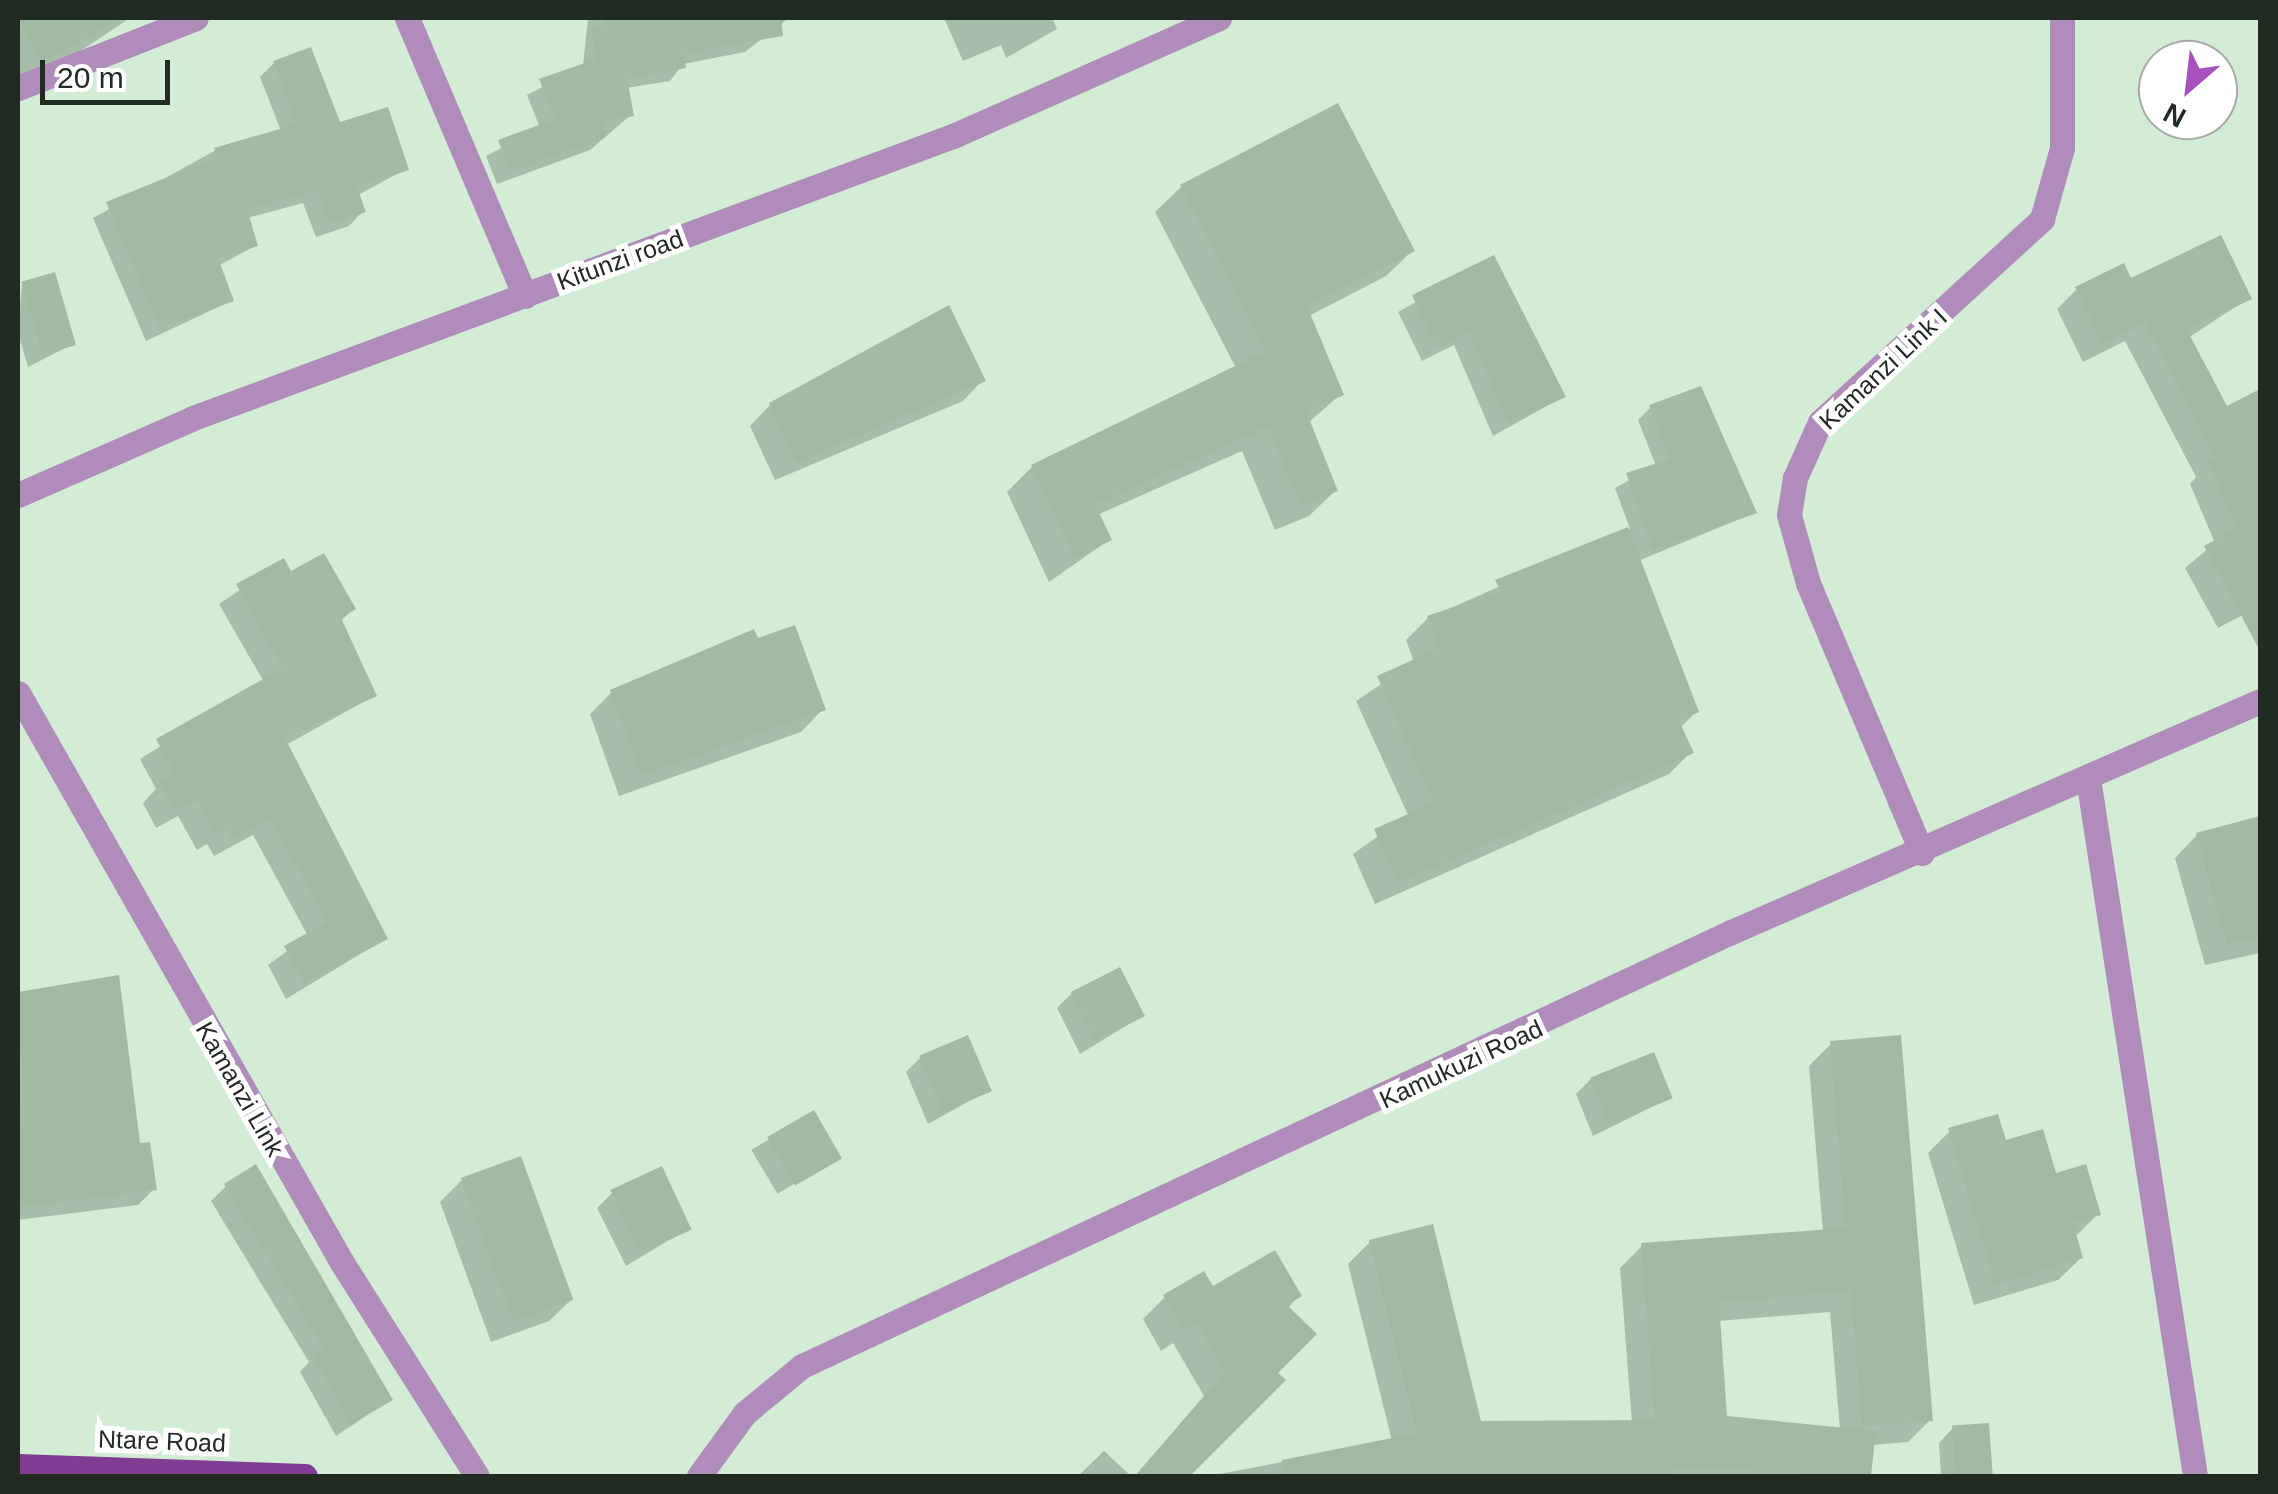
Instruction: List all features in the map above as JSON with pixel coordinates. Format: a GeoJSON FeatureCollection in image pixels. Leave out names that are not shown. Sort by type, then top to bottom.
{"type":"FeatureCollection","features":[{"type":"Feature","properties":{"kind":"main road","name":"Ntare Road"},"geometry":{"type":"LineString","coordinates":[[18,1466],[305,1476]]}},
{"type":"Feature","properties":{"kind":"street"},"geometry":{"type":"LineString","coordinates":[[18,88],[196,18]]}},
{"type":"Feature","properties":{"kind":"street"},"geometry":{"type":"LineString","coordinates":[[407,18],[525,296]]}},
{"type":"Feature","properties":{"kind":"street","name":"Kitunzi road"},"geometry":{"type":"LineString","coordinates":[[18,495],[193,418],[952,136],[1219,18]]}},
{"type":"Feature","properties":{"kind":"street","name":"Kamanzi Link I"},"geometry":{"type":"LineString","coordinates":[[1922,853],[1808,583],[1789,516],[1795,478],[1820,422],[2042,219],[2062,148],[2062,18]]}},
{"type":"Feature","properties":{"kind":"street","name":"Kamanzi Link"},"geometry":{"type":"LineString","coordinates":[[18,693],[341,1261],[478,1476]]}},
{"type":"Feature","properties":{"kind":"street","name":"Kamukuzi Road"},"geometry":{"type":"LineString","coordinates":[[699,1476],[745,1413],[802,1366],[2260,700]]}},
{"type":"Feature","properties":{"kind":"street"},"geometry":{"type":"LineString","coordinates":[[2088,778],[2196,1476]]}},
{"type":"Feature","properties":{"kind":"building"},"geometry":{"type":"Polygon","coordinates":[[[18,18],[123,18],[41,62],[18,18]]]}},
{"type":"Feature","properties":{"kind":"building"},"geometry":{"type":"Polygon","coordinates":[[[602,18],[781,18],[783,36],[684,53],[686,68],[627,78],[634,116],[601,122],[606,137],[510,172],[498,140],[555,119],[539,79],[596,59],[591,29],[604,27],[602,18]]]}},
{"type":"Feature","properties":{"kind":"building"},"geometry":{"type":"Polygon","coordinates":[[[311,47],[340,122],[388,107],[409,170],[357,187],[366,212],[330,224],[318,190],[247,209],[258,246],[218,258],[234,301],[160,328],[106,202],[217,157],[214,148],[297,124],[273,61],[311,47]]]}},
{"type":"Feature","properties":{"kind":"building"},"geometry":{"type":"Polygon","coordinates":[[[1338,103],[1415,251],[1307,306],[1344,395],[1306,411],[1338,491],[1301,506],[1268,427],[1095,504],[1112,540],[1075,558],[1031,465],[1266,351],[1180,185],[1338,103]]]}},
{"type":"Feature","properties":{"kind":"building"},"geometry":{"type":"Polygon","coordinates":[[[2221,235],[2252,299],[2187,330],[2227,406],[2260,389],[2260,651],[2204,546],[2237,528],[2208,462],[2216,459],[2145,323],[2103,344],[2075,287],[2124,263],[2131,278],[2221,235]]]}},
{"type":"Feature","properties":{"kind":"building"},"geometry":{"type":"Polygon","coordinates":[[[1494,255],[1566,397],[1508,423],[1469,332],[1437,348],[1412,295],[1494,255]]]}},
{"type":"Feature","properties":{"kind":"building"},"geometry":{"type":"Polygon","coordinates":[[[55,272],[76,345],[42,355],[21,282],[55,272]]]}},
{"type":"Feature","properties":{"kind":"building"},"geometry":{"type":"Polygon","coordinates":[[[949,305],[986,381],[796,462],[769,403],[949,305]]]}},
{"type":"Feature","properties":{"kind":"building"},"geometry":{"type":"Polygon","coordinates":[[[1701,386],[1757,513],[1653,550],[1626,473],[1670,459],[1649,405],[1701,386]]]}},
{"type":"Feature","properties":{"kind":"building"},"geometry":{"type":"Polygon","coordinates":[[[1628,527],[1699,712],[1679,721],[1694,753],[1398,883],[1374,829],[1434,803],[1377,676],[1439,648],[1427,616],[1501,591],[1495,580],[1628,527]]]}},
{"type":"Feature","properties":{"kind":"building"},"geometry":{"type":"Polygon","coordinates":[[[324,553],[356,609],[341,618],[377,696],[285,738],[388,939],[304,983],[284,946],[327,922],[271,819],[232,840],[226,828],[215,834],[197,800],[175,812],[159,783],[175,774],[156,739],[283,668],[236,584],[284,558],[291,571],[324,553]]]}},
{"type":"Feature","properties":{"kind":"building"},"geometry":{"type":"Polygon","coordinates":[[[795,625],[826,710],[641,775],[610,690],[754,629],[758,638],[795,625]]]}},
{"type":"Feature","properties":{"kind":"building"},"geometry":{"type":"Polygon","coordinates":[[[2260,816],[2260,937],[2227,944],[2196,833],[2260,816]]]}},
{"type":"Feature","properties":{"kind":"building"},"geometry":{"type":"Polygon","coordinates":[[[1120,967],[1145,1016],[1096,1041],[1071,992],[1120,967]]]}},
{"type":"Feature","properties":{"kind":"building"},"geometry":{"type":"Polygon","coordinates":[[[119,975],[140,1143],[150,1142],[157,1190],[18,1207],[18,1127],[25,1126],[18,992],[119,975]]]}},
{"type":"Feature","properties":{"kind":"building"},"geometry":{"type":"Polygon","coordinates":[[[968,1035],[992,1091],[943,1112],[919,1056],[968,1035]]]}},
{"type":"Feature","properties":{"kind":"building"},"geometry":{"type":"Polygon","coordinates":[[[1901,1035],[1933,1421],[1862,1426],[1851,1291],[1719,1302],[1727,1416],[1876,1431],[1871,1476],[1672,1467],[1673,1476],[1284,1476],[1282,1460],[1417,1433],[1369,1240],[1433,1224],[1481,1421],[1655,1420],[1641,1243],[1846,1228],[1830,1041],[1901,1035]]]}},
{"type":"Feature","properties":{"kind":"building"},"geometry":{"type":"Polygon","coordinates":[[[1654,1052],[1673,1098],[1609,1124],[1590,1078],[1654,1052]]]}},
{"type":"Feature","properties":{"kind":"building"},"geometry":{"type":"Polygon","coordinates":[[[814,1110],[842,1158],[795,1185],[767,1137],[814,1110]]]}},
{"type":"Feature","properties":{"kind":"building"},"geometry":{"type":"Polygon","coordinates":[[[1998,1114],[2006,1140],[2043,1129],[2056,1173],[2086,1164],[2101,1215],[2073,1223],[2083,1258],[1995,1284],[1948,1128],[1998,1114]]]}},
{"type":"Feature","properties":{"kind":"building"},"geometry":{"type":"Polygon","coordinates":[[[521,1156],[573,1300],[513,1322],[461,1178],[521,1156]]]}},
{"type":"Feature","properties":{"kind":"building"},"geometry":{"type":"Polygon","coordinates":[[[256,1164],[393,1400],[351,1424],[313,1355],[324,1349],[224,1184],[256,1164]]]}},
{"type":"Feature","properties":{"kind":"building"},"geometry":{"type":"Polygon","coordinates":[[[662,1166],[692,1229],[640,1254],[610,1190],[662,1166]]]}},
{"type":"Feature","properties":{"kind":"building"},"geometry":{"type":"Polygon","coordinates":[[[1275,1250],[1302,1296],[1287,1305],[1317,1334],[1278,1373],[1286,1380],[1190,1476],[1135,1476],[1225,1372],[1196,1323],[1184,1331],[1163,1295],[1204,1271],[1213,1286],[1275,1250]]]}},
{"type":"Feature","properties":{"kind":"building"},"geometry":{"type":"Polygon","coordinates":[[[1989,1423],[1993,1476],[1956,1476],[1952,1426],[1989,1423]]]}}]}
